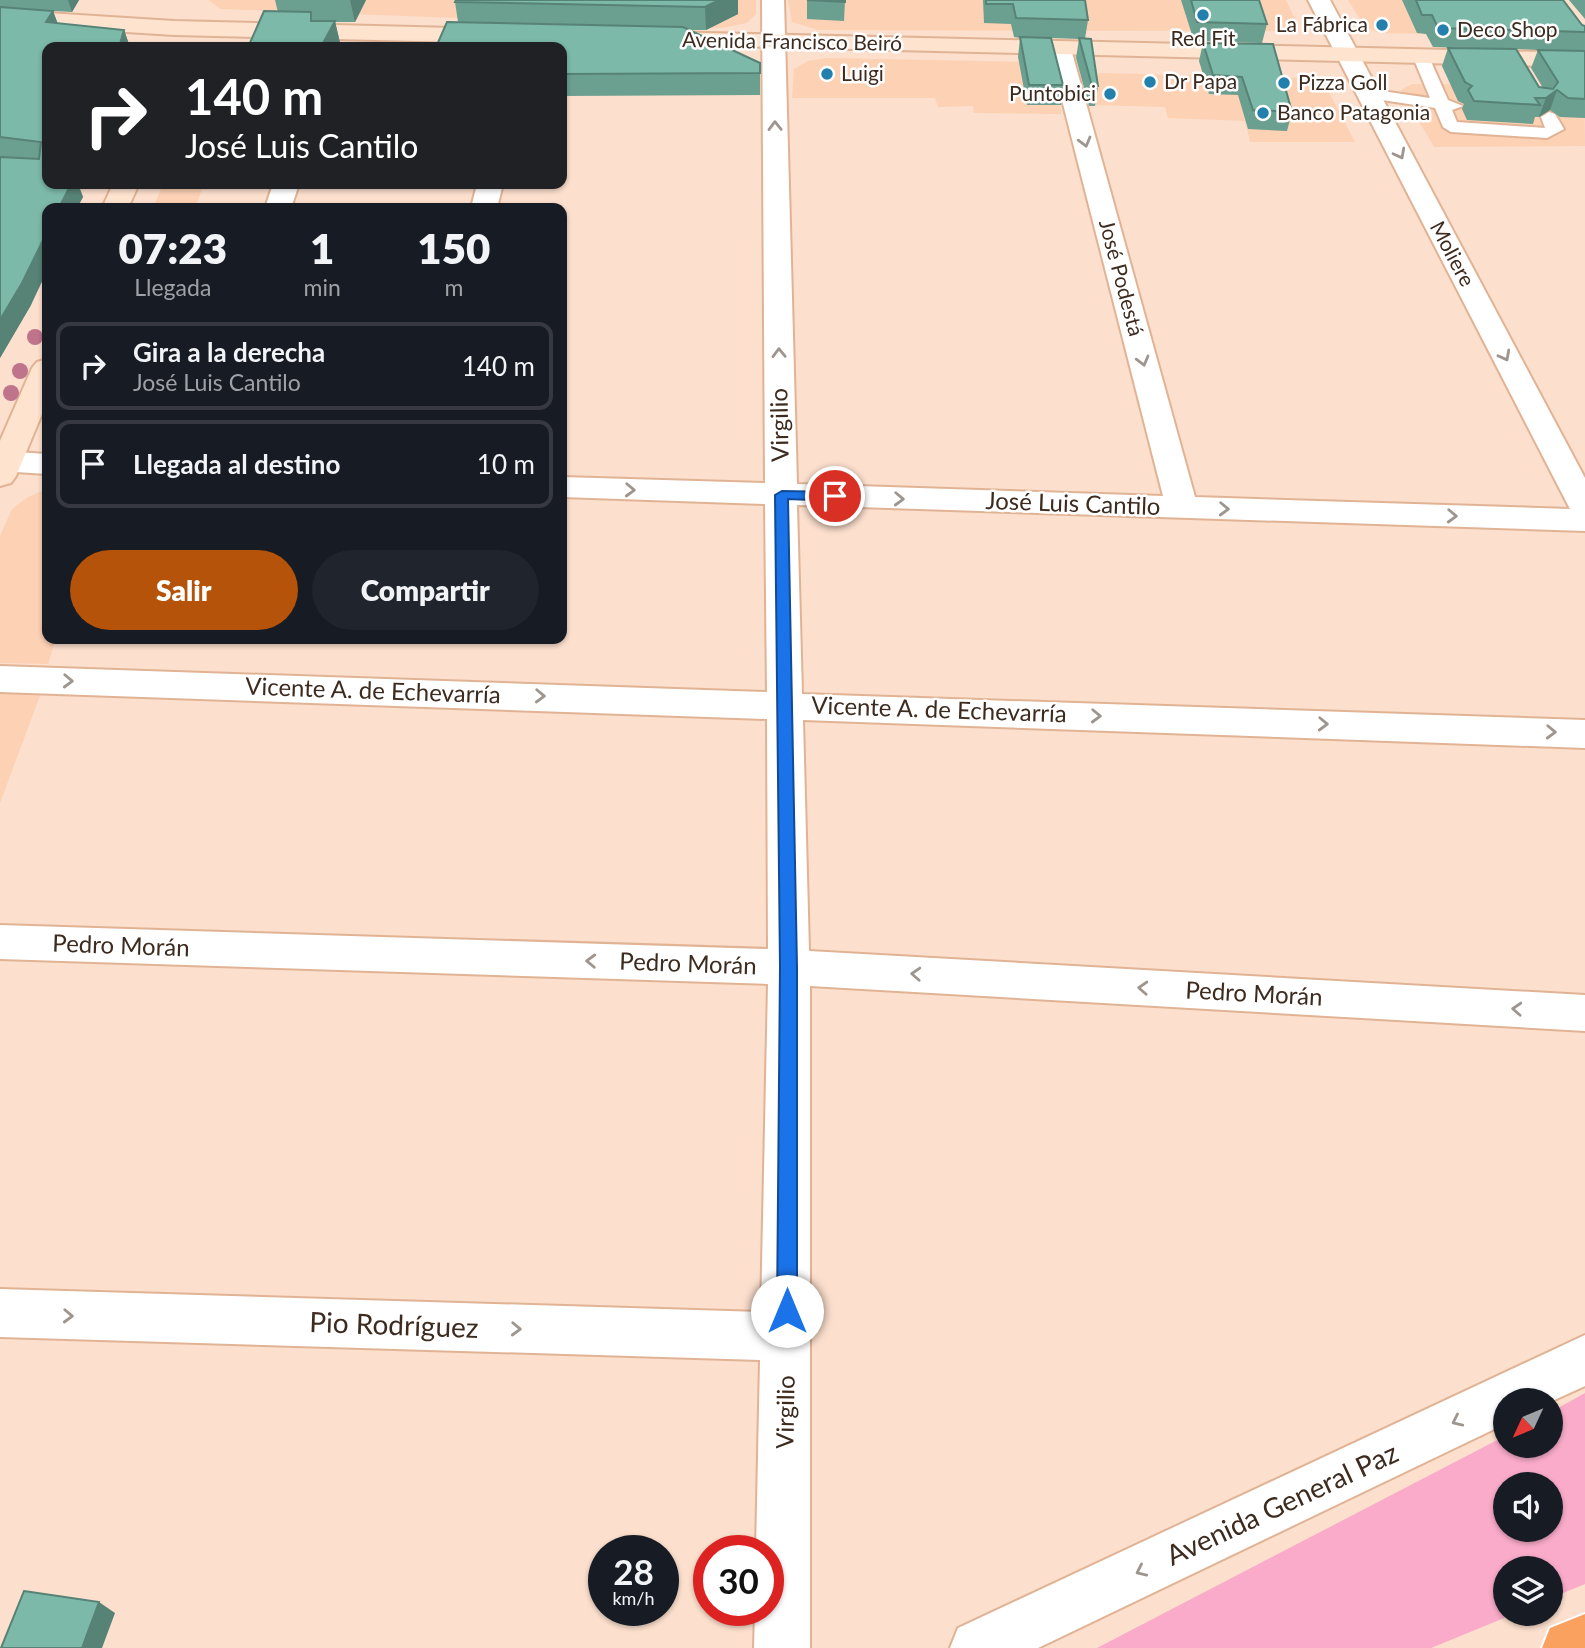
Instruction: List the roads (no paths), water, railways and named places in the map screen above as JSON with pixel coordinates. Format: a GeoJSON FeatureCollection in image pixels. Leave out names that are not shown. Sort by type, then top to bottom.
{"type":"FeatureCollection","features":[{"type":"Feature","properties":{"kind":"highway"},"geometry":{"type":"LineString","coordinates":[[1570,1648],[1585,1642]]}},
{"type":"Feature","properties":{"kind":"main road"},"geometry":{"type":"LineString","coordinates":[[174,4],[176,38]]}},
{"type":"Feature","properties":{"kind":"main road"},"geometry":{"type":"LineString","coordinates":[[0,17],[176,38],[332,40],[523,36]]}},
{"type":"Feature","properties":{"kind":"main road","name":"Avenida Francisco Beiró"},"geometry":{"type":"LineString","coordinates":[[635,39],[1585,60]]}},
{"type":"Feature","properties":{"kind":"main road"},"geometry":{"type":"LineString","coordinates":[[2,467],[42,379]]}},
{"type":"Feature","properties":{"kind":"street","name":"Virgilio"},"geometry":{"type":"LineString","coordinates":[[773,0],[789,967],[782,1648]]}},
{"type":"Feature","properties":{"kind":"street","name":"Moliere"},"geometry":{"type":"LineString","coordinates":[[1319,0],[1585,508]]}},
{"type":"Feature","properties":{"kind":"street","name":"José Podestá"},"geometry":{"type":"LineString","coordinates":[[1060,48],[1182,507]]}},
{"type":"Feature","properties":{"kind":"street"},"geometry":{"type":"LineString","coordinates":[[2,467],[42,464]]}},
{"type":"Feature","properties":{"kind":"street","name":"José Luis Cantilo"},"geometry":{"type":"LineString","coordinates":[[567,488],[1585,520]]}},
{"type":"Feature","properties":{"kind":"street","name":"Vicente A. de Echevarría"},"geometry":{"type":"LineString","coordinates":[[0,679],[783,704],[1585,734]]}},
{"type":"Feature","properties":{"kind":"street","name":"Pedro Morán"},"geometry":{"type":"LineString","coordinates":[[0,942],[789,967],[1585,1013]]}},
{"type":"Feature","properties":{"kind":"street","name":"Pio Rodríguez"},"geometry":{"type":"LineString","coordinates":[[0,1314],[787,1337]]}},
{"type":"Feature","properties":{"kind":"street","name":"Avenida General Paz"},"geometry":{"type":"LineString","coordinates":[[978,1648],[1585,1360]]}},
{"type":"Feature","properties":{"kind":"lane"},"geometry":{"type":"LineString","coordinates":[[1421,57],[1451,127],[1547,133],[1556,129],[1549,117]]}},
{"type":"Feature","properties":{"kind":"lane"},"geometry":{"type":"LineString","coordinates":[[1515,59],[1528,80]]}},
{"type":"Feature","properties":{"kind":"lane"},"geometry":{"type":"LineString","coordinates":[[1368,94],[1461,106]]}},
{"type":"Feature","properties":{"kind":"place","name":"Red Fit"},"geometry":{"type":"Point","coordinates":[1203,15]}},
{"type":"Feature","properties":{"kind":"place","name":"La Fábrica"},"geometry":{"type":"Point","coordinates":[1382,25]}},
{"type":"Feature","properties":{"kind":"place","name":"Deco Shop"},"geometry":{"type":"Point","coordinates":[1443,30]}},
{"type":"Feature","properties":{"kind":"place","name":"Luigi"},"geometry":{"type":"Point","coordinates":[827,74]}},
{"type":"Feature","properties":{"kind":"place","name":"Dr Papa"},"geometry":{"type":"Point","coordinates":[1150,82]}},
{"type":"Feature","properties":{"kind":"place","name":"Pizza Goll"},"geometry":{"type":"Point","coordinates":[1284,83]}},
{"type":"Feature","properties":{"kind":"place","name":"Puntobici"},"geometry":{"type":"Point","coordinates":[1110,94]}},
{"type":"Feature","properties":{"kind":"place","name":"Banco Patagonia"},"geometry":{"type":"Point","coordinates":[1263,113]}}]}
